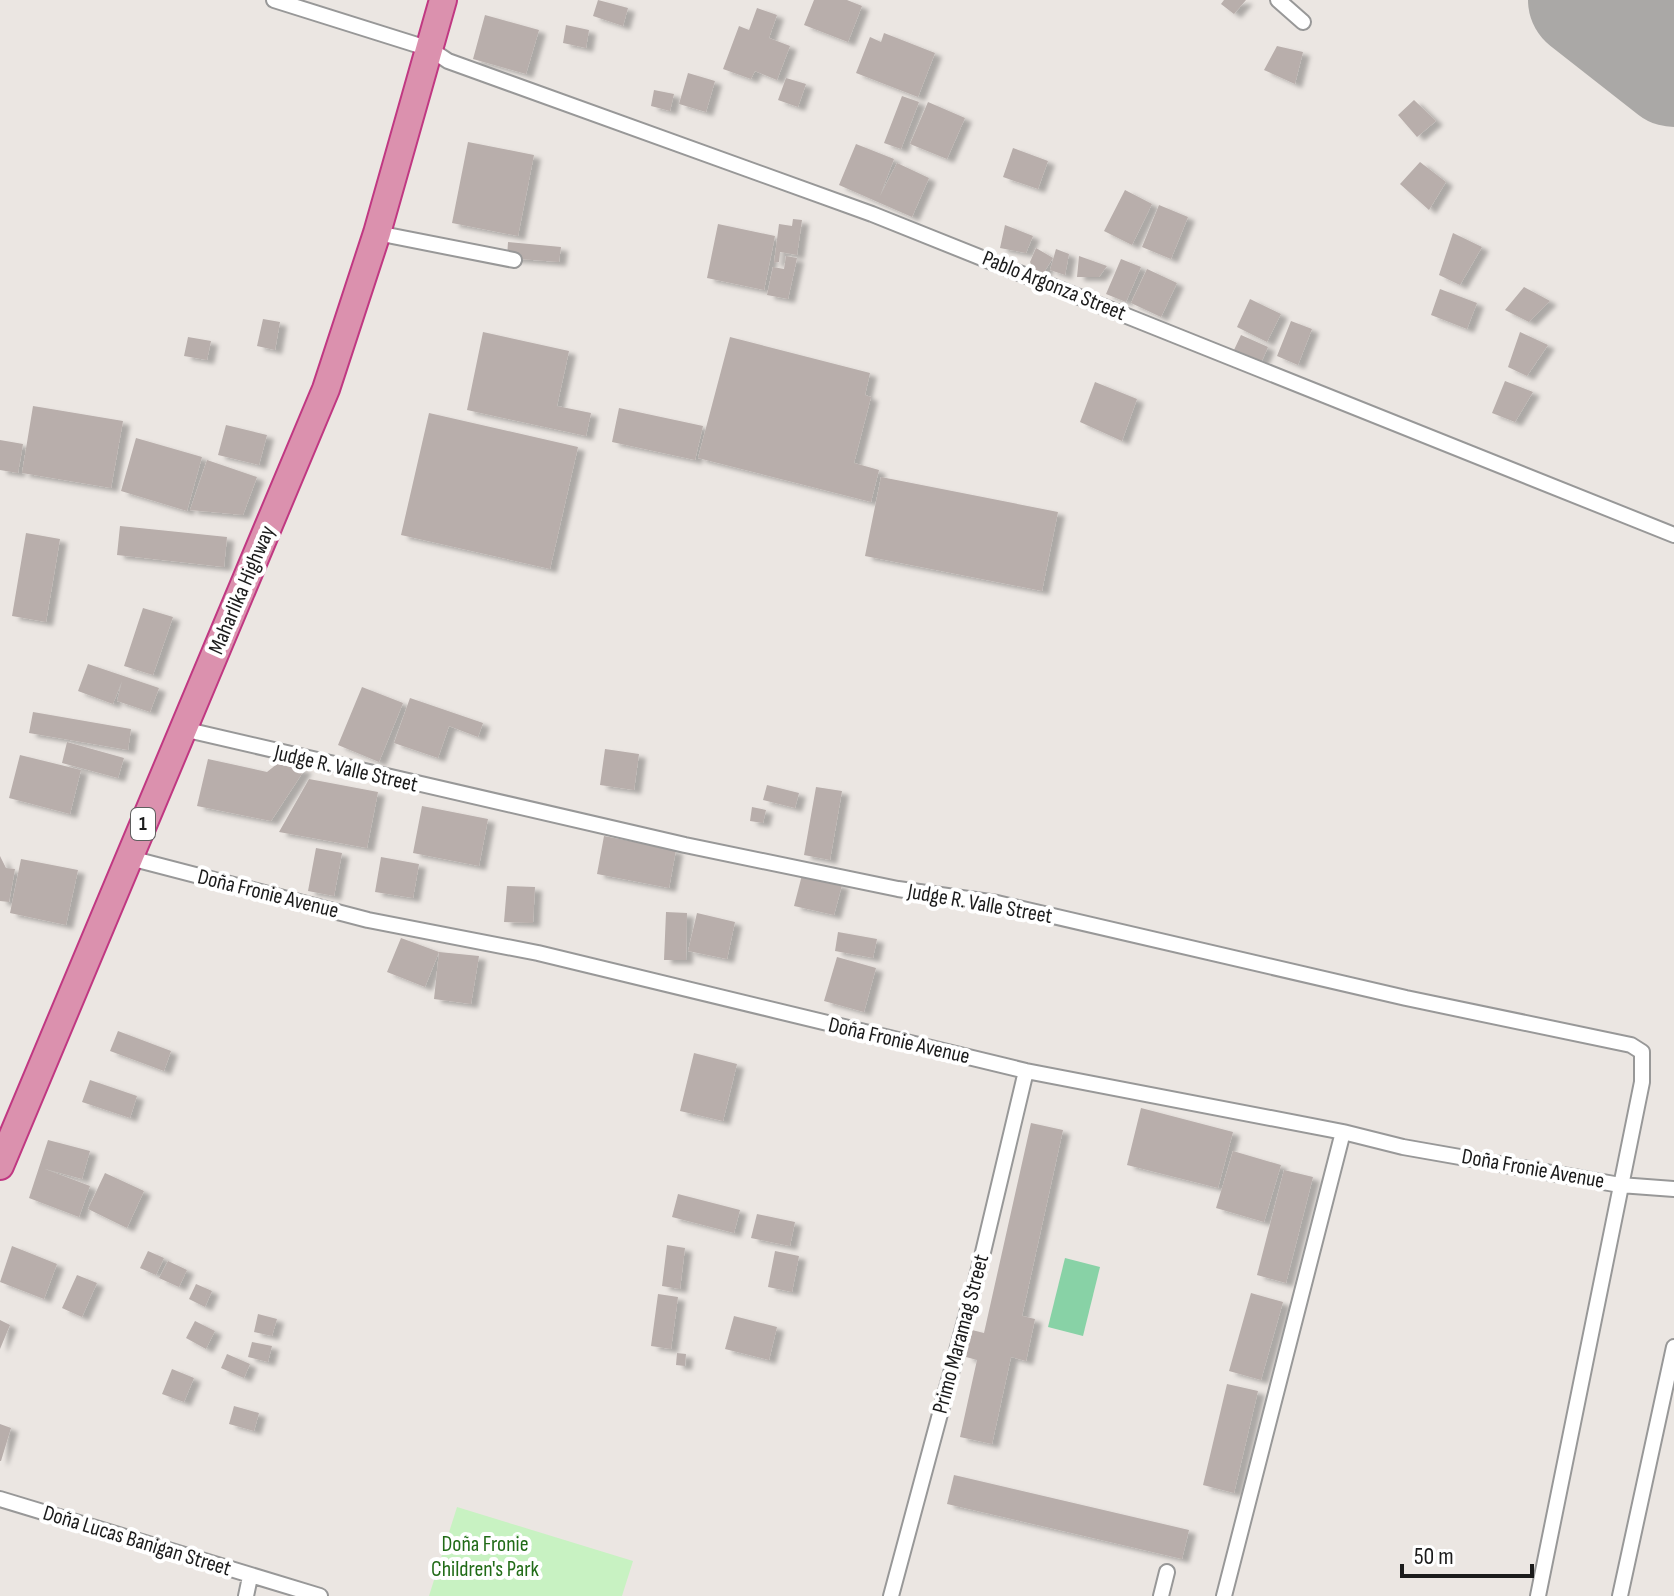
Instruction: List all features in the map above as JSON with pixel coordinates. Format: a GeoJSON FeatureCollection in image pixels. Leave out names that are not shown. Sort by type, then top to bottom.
{"type":"FeatureCollection","features":[{"type":"Feature","properties":{"kind":"highway","name":"Maharlika Highway"},"geometry":{"type":"LineString","coordinates":[[0,1166],[326,389],[377,233],[443,0]]}},
{"type":"Feature","properties":{"kind":"street","name":"Pablo Argonza Street"},"geometry":{"type":"LineString","coordinates":[[274,0],[430,49],[448,61],[872,214],[1674,535]]}},
{"type":"Feature","properties":{"kind":"street"},"geometry":{"type":"LineString","coordinates":[[1278,0],[1303,22]]}},
{"type":"Feature","properties":{"kind":"street"},"geometry":{"type":"LineString","coordinates":[[377,233],[514,260]]}},
{"type":"Feature","properties":{"kind":"street","name":"Judge R. Valle Street"},"geometry":{"type":"LineString","coordinates":[[183,729],[685,845],[898,889],[997,903],[1406,998],[1631,1045],[1642,1052],[1644,1062],[1538,1596]]}},
{"type":"Feature","properties":{"kind":"street","name":"Doña Fronie Avenue"},"geometry":{"type":"LineString","coordinates":[[130,858],[368,920],[538,953],[1026,1071],[1343,1132],[1403,1147],[1620,1185],[1674,1189]]}},
{"type":"Feature","properties":{"kind":"street","name":"Primo Maramag Street"},"geometry":{"type":"LineString","coordinates":[[891,1596],[979,1269],[1026,1071]]}},
{"type":"Feature","properties":{"kind":"street"},"geometry":{"type":"LineString","coordinates":[[1224,1596],[1343,1132]]}},
{"type":"Feature","properties":{"kind":"street"},"geometry":{"type":"LineString","coordinates":[[1620,1596],[1674,1347]]}},
{"type":"Feature","properties":{"kind":"street","name":"Doña Lucas Banigan Street"},"geometry":{"type":"LineString","coordinates":[[0,1499],[320,1596]]}},
{"type":"Feature","properties":{"kind":"street"},"geometry":{"type":"LineString","coordinates":[[1161,1596],[1167,1572]]}},
{"type":"Feature","properties":{"kind":"street"},"geometry":{"type":"LineString","coordinates":[[246,1596],[250,1577]]}},
{"type":"Feature","properties":{"kind":"green space"},"geometry":{"type":"Polygon","coordinates":[[[1065,1258],[1100,1267],[1083,1336],[1048,1327],[1065,1258]]]}},
{"type":"Feature","properties":{"kind":"green space","name":"Doña Fronie Children's Park"},"geometry":{"type":"Polygon","coordinates":[[[457,1507],[633,1561],[622,1596],[429,1596],[457,1507]]]}},
{"type":"Feature","properties":{"kind":"building"},"geometry":{"type":"Polygon","coordinates":[[[598,0],[628,8],[623,26],[593,16],[598,0]]]}},
{"type":"Feature","properties":{"kind":"building"},"geometry":{"type":"Polygon","coordinates":[[[814,0],[847,0],[862,6],[848,42],[804,25],[814,0]]]}},
{"type":"Feature","properties":{"kind":"building"},"geometry":{"type":"Polygon","coordinates":[[[1224,0],[1246,0],[1234,14],[1221,4],[1224,0]]]}},
{"type":"Feature","properties":{"kind":"building"},"geometry":{"type":"Polygon","coordinates":[[[757,8],[777,15],[769,38],[790,46],[777,80],[755,71],[751,79],[723,69],[739,26],[749,30],[757,8]]]}},
{"type":"Feature","properties":{"kind":"building"},"geometry":{"type":"Polygon","coordinates":[[[485,15],[539,30],[526,74],[473,59],[485,15]]]}},
{"type":"Feature","properties":{"kind":"building"},"geometry":{"type":"Polygon","coordinates":[[[566,25],[589,30],[586,48],[563,43],[566,25]]]}},
{"type":"Feature","properties":{"kind":"building"},"geometry":{"type":"Polygon","coordinates":[[[884,33],[935,53],[918,97],[856,73],[870,37],[881,42],[884,33]]]}},
{"type":"Feature","properties":{"kind":"building"},"geometry":{"type":"Polygon","coordinates":[[[1277,46],[1303,52],[1295,84],[1264,70],[1277,46]]]}},
{"type":"Feature","properties":{"kind":"building"},"geometry":{"type":"Polygon","coordinates":[[[688,73],[715,81],[706,112],[679,104],[688,73]]]}},
{"type":"Feature","properties":{"kind":"building"},"geometry":{"type":"Polygon","coordinates":[[[786,78],[806,84],[798,107],[778,100],[786,78]]]}},
{"type":"Feature","properties":{"kind":"building"},"geometry":{"type":"Polygon","coordinates":[[[654,90],[674,94],[670,111],[651,106],[654,90]]]}},
{"type":"Feature","properties":{"kind":"building"},"geometry":{"type":"Polygon","coordinates":[[[902,96],[919,102],[901,149],[884,143],[902,96]]]}},
{"type":"Feature","properties":{"kind":"building"},"geometry":{"type":"Polygon","coordinates":[[[1414,100],[1436,121],[1417,137],[1398,115],[1414,100]]]}},
{"type":"Feature","properties":{"kind":"building"},"geometry":{"type":"Polygon","coordinates":[[[928,102],[965,118],[947,159],[910,144],[928,102]]]}},
{"type":"Feature","properties":{"kind":"building"},"geometry":{"type":"Polygon","coordinates":[[[468,142],[534,155],[518,236],[452,223],[468,142]]]}},
{"type":"Feature","properties":{"kind":"building"},"geometry":{"type":"Polygon","coordinates":[[[856,144],[894,159],[880,196],[897,163],[929,178],[912,217],[839,185],[856,144]]]}},
{"type":"Feature","properties":{"kind":"building"},"geometry":{"type":"Polygon","coordinates":[[[1013,148],[1048,161],[1038,189],[1003,177],[1013,148]]]}},
{"type":"Feature","properties":{"kind":"building"},"geometry":{"type":"Polygon","coordinates":[[[1420,162],[1446,182],[1429,210],[1400,184],[1420,162]]]}},
{"type":"Feature","properties":{"kind":"building"},"geometry":{"type":"Polygon","coordinates":[[[1125,190],[1152,204],[1132,245],[1104,231],[1125,190]]]}},
{"type":"Feature","properties":{"kind":"building"},"geometry":{"type":"Polygon","coordinates":[[[1159,205],[1188,217],[1171,259],[1142,247],[1159,205]]]}},
{"type":"Feature","properties":{"kind":"building"},"geometry":{"type":"Polygon","coordinates":[[[793,219],[802,220],[797,255],[780,252],[779,262],[774,263],[779,224],[792,226],[793,219]]]}},
{"type":"Feature","properties":{"kind":"building"},"geometry":{"type":"Polygon","coordinates":[[[718,224],[775,236],[764,290],[707,278],[718,224]]]}},
{"type":"Feature","properties":{"kind":"building"},"geometry":{"type":"Polygon","coordinates":[[[1005,225],[1033,236],[1026,253],[1000,248],[1005,225]]]}},
{"type":"Feature","properties":{"kind":"building"},"geometry":{"type":"Polygon","coordinates":[[[1453,233],[1482,247],[1460,285],[1439,275],[1453,233]]]}},
{"type":"Feature","properties":{"kind":"building"},"geometry":{"type":"Polygon","coordinates":[[[508,242],[561,247],[559,262],[507,258],[508,242]]]}},
{"type":"Feature","properties":{"kind":"building"},"geometry":{"type":"Polygon","coordinates":[[[1036,248],[1053,258],[1039,280],[1030,262],[1036,248]]]}},
{"type":"Feature","properties":{"kind":"building"},"geometry":{"type":"Polygon","coordinates":[[[1056,249],[1069,254],[1065,275],[1050,270],[1056,249]]]}},
{"type":"Feature","properties":{"kind":"building"},"geometry":{"type":"Polygon","coordinates":[[[786,256],[797,258],[788,299],[767,295],[773,267],[784,269],[786,256]]]}},
{"type":"Feature","properties":{"kind":"building"},"geometry":{"type":"Polygon","coordinates":[[[1079,256],[1107,266],[1099,277],[1077,277],[1079,256]]]}},
{"type":"Feature","properties":{"kind":"building"},"geometry":{"type":"Polygon","coordinates":[[[1121,259],[1141,267],[1126,302],[1106,294],[1121,259]]]}},
{"type":"Feature","properties":{"kind":"building"},"geometry":{"type":"Polygon","coordinates":[[[1147,269],[1177,283],[1161,317],[1131,303],[1147,269]]]}},
{"type":"Feature","properties":{"kind":"building"},"geometry":{"type":"Polygon","coordinates":[[[1524,287],[1550,301],[1529,322],[1505,310],[1524,287]]]}},
{"type":"Feature","properties":{"kind":"building"},"geometry":{"type":"Polygon","coordinates":[[[1440,289],[1477,303],[1467,329],[1431,315],[1440,289]]]}},
{"type":"Feature","properties":{"kind":"building"},"geometry":{"type":"Polygon","coordinates":[[[1250,299],[1281,314],[1267,342],[1237,327],[1250,299]]]}},
{"type":"Feature","properties":{"kind":"building"},"geometry":{"type":"Polygon","coordinates":[[[263,319],[280,322],[275,350],[257,346],[263,319]]]}},
{"type":"Feature","properties":{"kind":"building"},"geometry":{"type":"Polygon","coordinates":[[[1291,321],[1312,329],[1298,365],[1277,356],[1291,321]]]}},
{"type":"Feature","properties":{"kind":"building"},"geometry":{"type":"Polygon","coordinates":[[[483,332],[569,351],[557,406],[591,413],[586,436],[467,410],[483,332]]]}},
{"type":"Feature","properties":{"kind":"building"},"geometry":{"type":"Polygon","coordinates":[[[1520,332],[1548,345],[1527,376],[1508,367],[1520,332]]]}},
{"type":"Feature","properties":{"kind":"building"},"geometry":{"type":"Polygon","coordinates":[[[1241,335],[1268,347],[1261,363],[1234,350],[1241,335]]]}},
{"type":"Feature","properties":{"kind":"building"},"geometry":{"type":"Polygon","coordinates":[[[188,337],[211,341],[207,360],[184,356],[188,337]]]}},
{"type":"Feature","properties":{"kind":"building"},"geometry":{"type":"Polygon","coordinates":[[[730,337],[870,373],[865,395],[871,397],[854,463],[879,470],[871,502],[698,458],[730,337]]]}},
{"type":"Feature","properties":{"kind":"building"},"geometry":{"type":"Polygon","coordinates":[[[1505,381],[1533,392],[1515,422],[1492,413],[1505,381]]]}},
{"type":"Feature","properties":{"kind":"building"},"geometry":{"type":"Polygon","coordinates":[[[1095,382],[1137,399],[1122,441],[1080,422],[1095,382]]]}},
{"type":"Feature","properties":{"kind":"building"},"geometry":{"type":"Polygon","coordinates":[[[33,406],[123,421],[111,488],[22,473],[33,406]]]}},
{"type":"Feature","properties":{"kind":"building"},"geometry":{"type":"Polygon","coordinates":[[[619,408],[703,426],[695,460],[612,442],[619,408]]]}},
{"type":"Feature","properties":{"kind":"building"},"geometry":{"type":"Polygon","coordinates":[[[429,413],[578,447],[550,569],[401,535],[429,413]]]}},
{"type":"Feature","properties":{"kind":"building"},"geometry":{"type":"Polygon","coordinates":[[[226,425],[267,435],[259,465],[218,455],[226,425]]]}},
{"type":"Feature","properties":{"kind":"building"},"geometry":{"type":"Polygon","coordinates":[[[136,438],[202,457],[187,511],[121,491],[136,438]]]}},
{"type":"Feature","properties":{"kind":"building"},"geometry":{"type":"Polygon","coordinates":[[[0,440],[23,444],[18,473],[0,470],[0,440]]]}},
{"type":"Feature","properties":{"kind":"building"},"geometry":{"type":"Polygon","coordinates":[[[207,460],[257,477],[243,515],[190,510],[207,460]]]}},
{"type":"Feature","properties":{"kind":"building"},"geometry":{"type":"Polygon","coordinates":[[[881,477],[1058,512],[1042,591],[865,556],[881,477]]]}},
{"type":"Feature","properties":{"kind":"building"},"geometry":{"type":"Polygon","coordinates":[[[120,526],[227,537],[224,567],[117,555],[120,526]]]}},
{"type":"Feature","properties":{"kind":"building"},"geometry":{"type":"Polygon","coordinates":[[[26,533],[60,539],[46,622],[12,616],[26,533]]]}},
{"type":"Feature","properties":{"kind":"building"},"geometry":{"type":"Polygon","coordinates":[[[143,608],[173,617],[153,675],[124,666],[143,608]]]}},
{"type":"Feature","properties":{"kind":"building"},"geometry":{"type":"Polygon","coordinates":[[[88,664],[159,688],[150,712],[117,701],[122,681],[113,704],[78,691],[88,664]]]}},
{"type":"Feature","properties":{"kind":"building"},"geometry":{"type":"Polygon","coordinates":[[[362,687],[403,703],[379,762],[338,745],[362,687]]]}},
{"type":"Feature","properties":{"kind":"building"},"geometry":{"type":"Polygon","coordinates":[[[410,698],[483,723],[478,737],[449,726],[438,758],[394,743],[410,698]]]}},
{"type":"Feature","properties":{"kind":"building"},"geometry":{"type":"Polygon","coordinates":[[[33,712],[131,729],[128,750],[29,733],[33,712]]]}},
{"type":"Feature","properties":{"kind":"building"},"geometry":{"type":"Polygon","coordinates":[[[67,742],[124,758],[118,778],[62,763],[67,742]]]}},
{"type":"Feature","properties":{"kind":"building"},"geometry":{"type":"Polygon","coordinates":[[[605,749],[639,754],[634,790],[600,785],[605,749]]]}},
{"type":"Feature","properties":{"kind":"building"},"geometry":{"type":"Polygon","coordinates":[[[20,755],[81,770],[70,814],[9,798],[20,755]]]}},
{"type":"Feature","properties":{"kind":"building"},"geometry":{"type":"Polygon","coordinates":[[[208,759],[267,772],[277,764],[305,769],[271,821],[197,806],[208,759]]]}},
{"type":"Feature","properties":{"kind":"building"},"geometry":{"type":"Polygon","coordinates":[[[309,779],[378,792],[367,848],[279,832],[309,779]]]}},
{"type":"Feature","properties":{"kind":"building"},"geometry":{"type":"Polygon","coordinates":[[[767,785],[799,793],[795,808],[763,800],[767,785]]]}},
{"type":"Feature","properties":{"kind":"building"},"geometry":{"type":"Polygon","coordinates":[[[816,787],[842,791],[830,860],[804,855],[816,787]]]}},
{"type":"Feature","properties":{"kind":"building"},"geometry":{"type":"Polygon","coordinates":[[[422,806],[488,819],[479,866],[413,853],[422,806]]]}},
{"type":"Feature","properties":{"kind":"building"},"geometry":{"type":"Polygon","coordinates":[[[752,807],[766,810],[763,823],[750,821],[752,807]]]}},
{"type":"Feature","properties":{"kind":"building"},"geometry":{"type":"Polygon","coordinates":[[[604,836],[676,850],[669,888],[597,874],[604,836]]]}},
{"type":"Feature","properties":{"kind":"building"},"geometry":{"type":"Polygon","coordinates":[[[316,848],[342,853],[334,896],[308,891],[316,848]]]}},
{"type":"Feature","properties":{"kind":"building"},"geometry":{"type":"Polygon","coordinates":[[[0,856],[6,868],[15,869],[9,902],[0,901],[0,856]]]}},
{"type":"Feature","properties":{"kind":"building"},"geometry":{"type":"Polygon","coordinates":[[[381,857],[419,864],[413,898],[375,892],[381,857]]]}},
{"type":"Feature","properties":{"kind":"building"},"geometry":{"type":"Polygon","coordinates":[[[21,859],[78,870],[66,925],[10,913],[21,859]]]}},
{"type":"Feature","properties":{"kind":"building"},"geometry":{"type":"Polygon","coordinates":[[[802,875],[842,885],[834,915],[794,906],[802,875]]]}},
{"type":"Feature","properties":{"kind":"building"},"geometry":{"type":"Polygon","coordinates":[[[507,886],[535,887],[533,923],[504,922],[507,886]]]}},
{"type":"Feature","properties":{"kind":"building"},"geometry":{"type":"Polygon","coordinates":[[[666,912],[687,913],[686,960],[664,960],[666,912]]]}},
{"type":"Feature","properties":{"kind":"building"},"geometry":{"type":"Polygon","coordinates":[[[697,913],[735,922],[727,959],[688,951],[697,913]]]}},
{"type":"Feature","properties":{"kind":"building"},"geometry":{"type":"Polygon","coordinates":[[[838,932],[877,939],[873,958],[835,951],[838,932]]]}},
{"type":"Feature","properties":{"kind":"building"},"geometry":{"type":"Polygon","coordinates":[[[401,938],[439,952],[425,987],[387,972],[401,938]]]}},
{"type":"Feature","properties":{"kind":"building"},"geometry":{"type":"Polygon","coordinates":[[[439,952],[479,956],[471,1004],[434,999],[439,952]]]}},
{"type":"Feature","properties":{"kind":"building"},"geometry":{"type":"Polygon","coordinates":[[[837,957],[876,968],[864,1012],[824,1001],[837,957]]]}},
{"type":"Feature","properties":{"kind":"building"},"geometry":{"type":"Polygon","coordinates":[[[118,1031],[171,1051],[164,1071],[110,1051],[118,1031]]]}},
{"type":"Feature","properties":{"kind":"building"},"geometry":{"type":"Polygon","coordinates":[[[694,1053],[737,1064],[723,1121],[680,1111],[694,1053]]]}},
{"type":"Feature","properties":{"kind":"building"},"geometry":{"type":"Polygon","coordinates":[[[90,1080],[137,1096],[130,1118],[82,1102],[90,1080]]]}},
{"type":"Feature","properties":{"kind":"building"},"geometry":{"type":"Polygon","coordinates":[[[1141,1108],[1233,1132],[1218,1188],[1127,1165],[1141,1108]]]}},
{"type":"Feature","properties":{"kind":"building"},"geometry":{"type":"Polygon","coordinates":[[[1031,1123],[1063,1130],[1022,1316],[1035,1319],[1026,1361],[1011,1357],[992,1444],[960,1437],[977,1360],[966,1357],[972,1330],[984,1333],[1031,1123]]]}},
{"type":"Feature","properties":{"kind":"building"},"geometry":{"type":"Polygon","coordinates":[[[48,1140],[90,1151],[82,1179],[45,1169],[90,1186],[79,1217],[29,1198],[48,1140]]]}},
{"type":"Feature","properties":{"kind":"building"},"geometry":{"type":"Polygon","coordinates":[[[1233,1151],[1281,1165],[1264,1222],[1216,1208],[1233,1151]]]}},
{"type":"Feature","properties":{"kind":"building"},"geometry":{"type":"Polygon","coordinates":[[[1284,1170],[1313,1177],[1286,1283],[1257,1275],[1284,1170]]]}},
{"type":"Feature","properties":{"kind":"building"},"geometry":{"type":"Polygon","coordinates":[[[105,1173],[144,1191],[127,1228],[88,1209],[105,1173]]]}},
{"type":"Feature","properties":{"kind":"building"},"geometry":{"type":"Polygon","coordinates":[[[678,1194],[740,1210],[734,1233],[672,1217],[678,1194]]]}},
{"type":"Feature","properties":{"kind":"building"},"geometry":{"type":"Polygon","coordinates":[[[757,1214],[795,1222],[790,1246],[751,1238],[757,1214]]]}},
{"type":"Feature","properties":{"kind":"building"},"geometry":{"type":"Polygon","coordinates":[[[667,1245],[685,1248],[680,1289],[662,1286],[667,1245]]]}},
{"type":"Feature","properties":{"kind":"building"},"geometry":{"type":"Polygon","coordinates":[[[12,1246],[57,1264],[44,1299],[0,1282],[12,1246]]]}},
{"type":"Feature","properties":{"kind":"building"},"geometry":{"type":"Polygon","coordinates":[[[148,1251],[164,1258],[156,1275],[140,1268],[148,1251]]]}},
{"type":"Feature","properties":{"kind":"building"},"geometry":{"type":"Polygon","coordinates":[[[775,1251],[799,1256],[792,1292],[768,1287],[775,1251]]]}},
{"type":"Feature","properties":{"kind":"building"},"geometry":{"type":"Polygon","coordinates":[[[168,1261],[187,1270],[179,1287],[159,1278],[168,1261]]]}},
{"type":"Feature","properties":{"kind":"building"},"geometry":{"type":"Polygon","coordinates":[[[77,1275],[97,1283],[82,1317],[62,1308],[77,1275]]]}},
{"type":"Feature","properties":{"kind":"building"},"geometry":{"type":"Polygon","coordinates":[[[196,1284],[212,1291],[205,1307],[189,1299],[196,1284]]]}},
{"type":"Feature","properties":{"kind":"building"},"geometry":{"type":"Polygon","coordinates":[[[1251,1293],[1283,1302],[1261,1380],[1229,1371],[1251,1293]]]}},
{"type":"Feature","properties":{"kind":"building"},"geometry":{"type":"Polygon","coordinates":[[[658,1294],[678,1297],[671,1349],[651,1346],[658,1294]]]}},
{"type":"Feature","properties":{"kind":"building"},"geometry":{"type":"Polygon","coordinates":[[[258,1314],[277,1319],[272,1336],[254,1332],[258,1314]]]}},
{"type":"Feature","properties":{"kind":"building"},"geometry":{"type":"Polygon","coordinates":[[[734,1316],[777,1327],[769,1360],[725,1349],[734,1316]]]}},
{"type":"Feature","properties":{"kind":"building"},"geometry":{"type":"Polygon","coordinates":[[[0,1320],[10,1325],[0,1349],[0,1320]]]}},
{"type":"Feature","properties":{"kind":"building"},"geometry":{"type":"Polygon","coordinates":[[[195,1321],[215,1331],[206,1349],[186,1338],[195,1321]]]}},
{"type":"Feature","properties":{"kind":"building"},"geometry":{"type":"Polygon","coordinates":[[[252,1342],[272,1346],[268,1362],[248,1357],[252,1342]]]}},
{"type":"Feature","properties":{"kind":"building"},"geometry":{"type":"Polygon","coordinates":[[[677,1353],[686,1354],[685,1366],[676,1365],[677,1353]]]}},
{"type":"Feature","properties":{"kind":"building"},"geometry":{"type":"Polygon","coordinates":[[[227,1354],[250,1364],[244,1378],[221,1368],[227,1354]]]}},
{"type":"Feature","properties":{"kind":"building"},"geometry":{"type":"Polygon","coordinates":[[[172,1369],[194,1378],[184,1402],[162,1394],[172,1369]]]}},
{"type":"Feature","properties":{"kind":"building"},"geometry":{"type":"Polygon","coordinates":[[[1227,1384],[1258,1391],[1234,1493],[1203,1485],[1227,1384]]]}},
{"type":"Feature","properties":{"kind":"building"},"geometry":{"type":"Polygon","coordinates":[[[234,1406],[259,1413],[254,1431],[229,1424],[234,1406]]]}},
{"type":"Feature","properties":{"kind":"building"},"geometry":{"type":"Polygon","coordinates":[[[0,1424],[11,1428],[1,1461],[0,1461],[0,1424]]]}},
{"type":"Feature","properties":{"kind":"building"},"geometry":{"type":"Polygon","coordinates":[[[954,1475],[1189,1530],[1182,1559],[947,1504],[954,1475]]]}},
{"type":"Feature","properties":{"kind":"runway"},"geometry":{"type":"LineString","coordinates":[[1586,0],[1674,69]]}}]}
